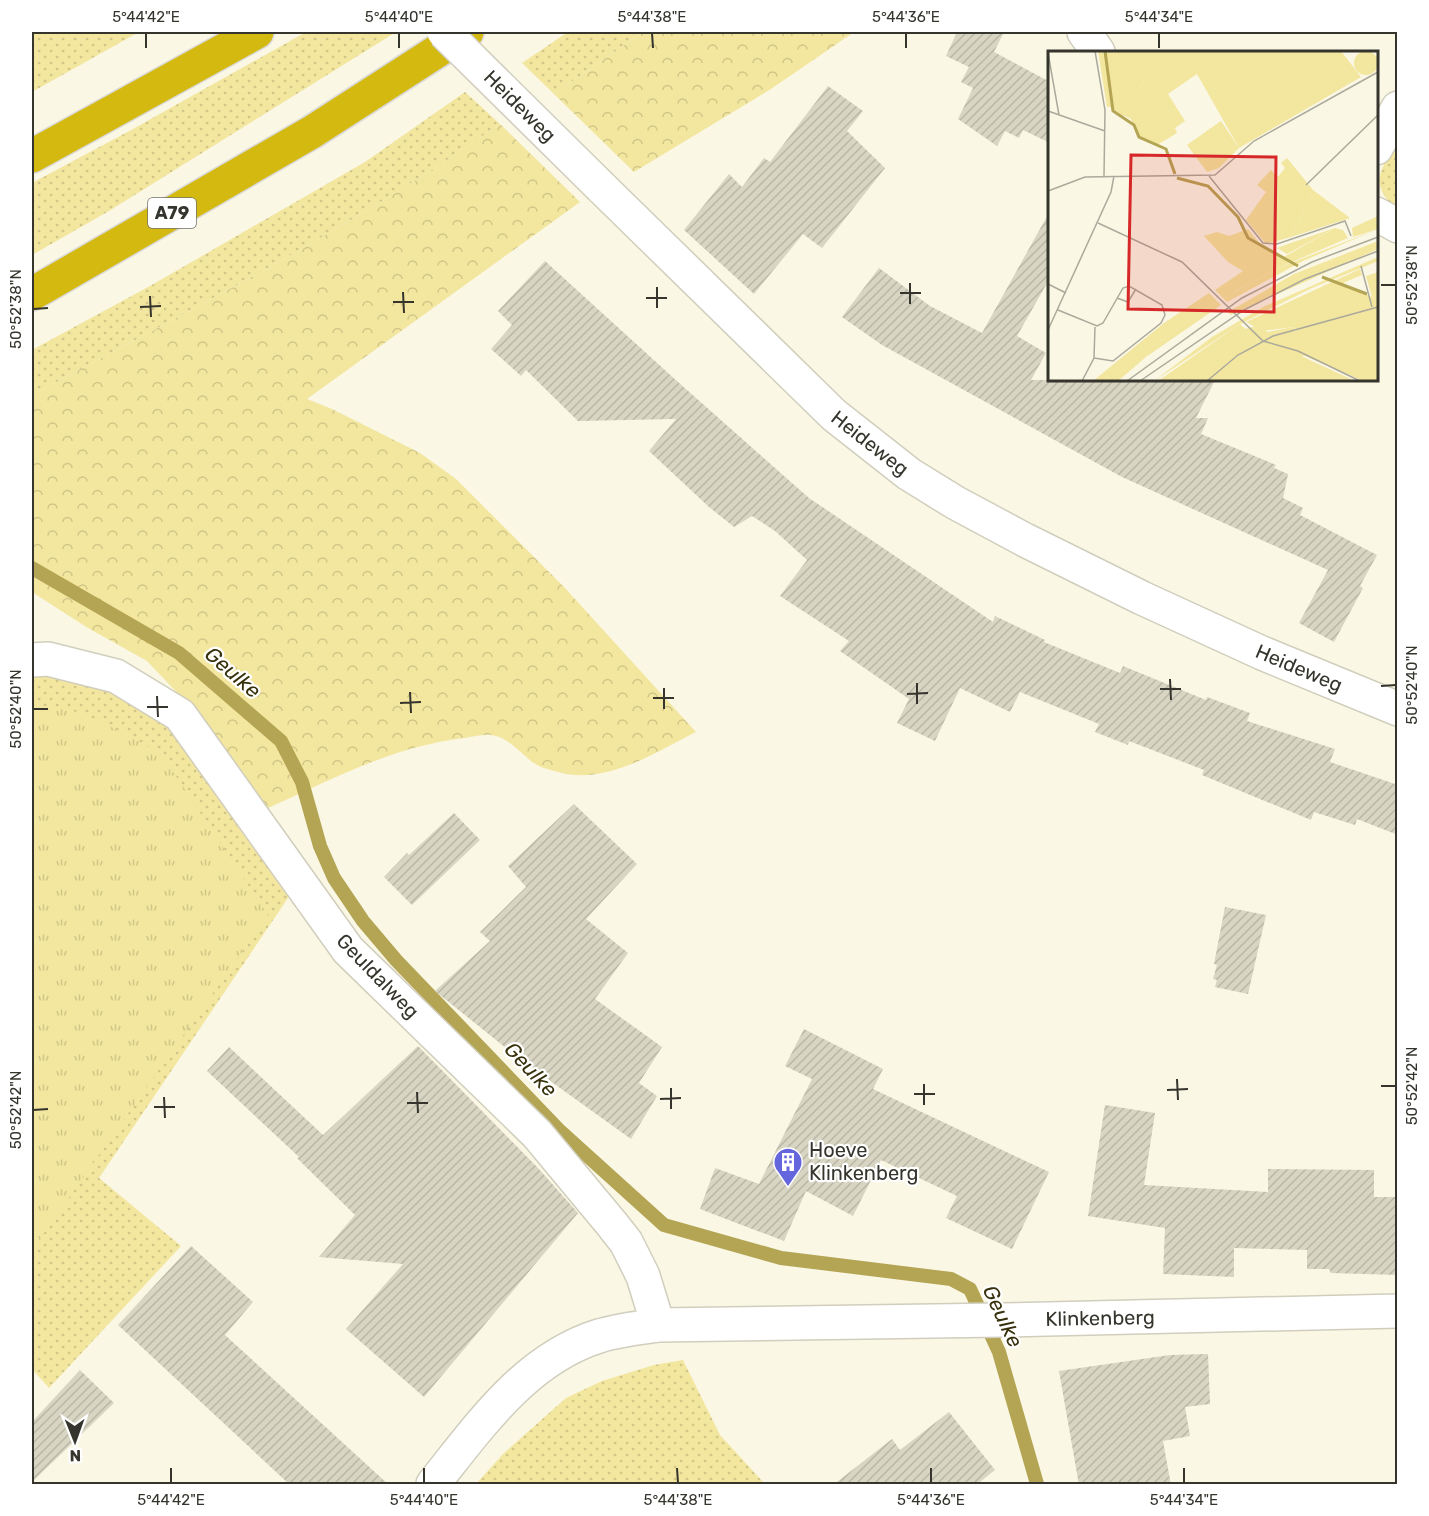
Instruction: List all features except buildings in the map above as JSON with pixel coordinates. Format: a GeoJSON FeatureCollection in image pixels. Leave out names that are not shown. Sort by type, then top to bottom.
{"type":"FeatureCollection","features":[{"type":"Feature","properties":{"kind":"highway"},"geometry":{"type":"LineString","coordinates":[[32,156],[257,32]]}},
{"type":"Feature","properties":{"kind":"highway","name":"A79"},"geometry":{"type":"LineString","coordinates":[[32,294],[312,132],[467,32]]}},
{"type":"Feature","properties":{"kind":"street","name":"Heideweg"},"geometry":{"type":"LineString","coordinates":[[444,32],[834,415],[909,474],[1015,535],[1142,598],[1262,653],[1398,710]]}},
{"type":"Feature","properties":{"kind":"street"},"geometry":{"type":"LineString","coordinates":[[1084,32],[1097,51]]}},
{"type":"Feature","properties":{"kind":"street"},"geometry":{"type":"LineString","coordinates":[[1378,146],[1398,108]]}},
{"type":"Feature","properties":{"kind":"street"},"geometry":{"type":"LineString","coordinates":[[1378,215],[1398,226]]}},
{"type":"Feature","properties":{"kind":"street","name":"Geuldalweg"},"geometry":{"type":"LineString","coordinates":[[32,660],[48,658],[116,676],[180,715],[348,950],[537,1134],[621,1235],[642,1276],[658,1326]]}},
{"type":"Feature","properties":{"kind":"street","name":"Klinkenberg"},"geometry":{"type":"LineString","coordinates":[[433,1485],[499,1403],[531,1374],[570,1348],[613,1332],[658,1326],[1398,1311]]}},
{"type":"Feature","properties":{"kind":"green space"},"geometry":{"type":"Polygon","coordinates":[[[139,32],[32,92],[32,33],[139,32]]]}},
{"type":"Feature","properties":{"kind":"green space"},"geometry":{"type":"Polygon","coordinates":[[[306,32],[396,32],[109,211],[32,255],[32,183],[306,32]]]}},
{"type":"Feature","properties":{"kind":"green space"},"geometry":{"type":"Polygon","coordinates":[[[568,32],[643,32],[554,94],[522,63],[568,32]]]}},
{"type":"Feature","properties":{"kind":"green space"},"geometry":{"type":"Polygon","coordinates":[[[643,32],[854,32],[771,89],[634,172],[554,94],[643,32]]]}},
{"type":"Feature","properties":{"kind":"green space"},"geometry":{"type":"Polygon","coordinates":[[[465,92],[500,124],[444,162],[329,233],[32,395],[32,350],[150,286],[365,162],[465,92]]]}},
{"type":"Feature","properties":{"kind":"green space"},"geometry":{"type":"Polygon","coordinates":[[[500,124],[580,202],[307,399],[420,453],[456,479],[565,588],[696,732],[646,758],[591,775],[573,775],[541,767],[498,736],[481,735],[438,742],[387,756],[266,809],[204,721],[147,661],[88,628],[32,592],[32,395],[329,233],[444,162],[500,124]]]}},
{"type":"Feature","properties":{"kind":"green space"},"geometry":{"type":"Polygon","coordinates":[[[1397,140],[1397,209],[1382,192],[1380,176],[1397,140]]]}},
{"type":"Feature","properties":{"kind":"green space"},"geometry":{"type":"Polygon","coordinates":[[[83,664],[150,708],[186,750],[250,843],[290,895],[99,1178],[181,1246],[49,1388],[32,1369],[32,665],[83,664]]]}},
{"type":"Feature","properties":{"kind":"green space"},"geometry":{"type":"Polygon","coordinates":[[[32,706],[49,706],[81,713],[154,750],[170,767],[268,915],[32,1250],[32,706]]]}},
{"type":"Feature","properties":{"kind":"green space"},"geometry":{"type":"Polygon","coordinates":[[[683,1360],[720,1435],[765,1484],[476,1484],[503,1454],[566,1398],[602,1381],[654,1365],[683,1360]]]}},
{"type":"Feature","properties":{"kind":"waterway","name":"Geulke"},"geometry":{"type":"LineString","coordinates":[[32,568],[179,653],[281,741],[302,782],[320,846],[334,878],[363,921],[396,960],[560,1131],[664,1225],[781,1258],[951,1279],[970,1289],[999,1352],[1037,1484]]}},
{"type":"Feature","properties":{"kind":"place","name":"Hoeve Klinkenberg"},"geometry":{"type":"Point","coordinates":[788,1188]}}]}
